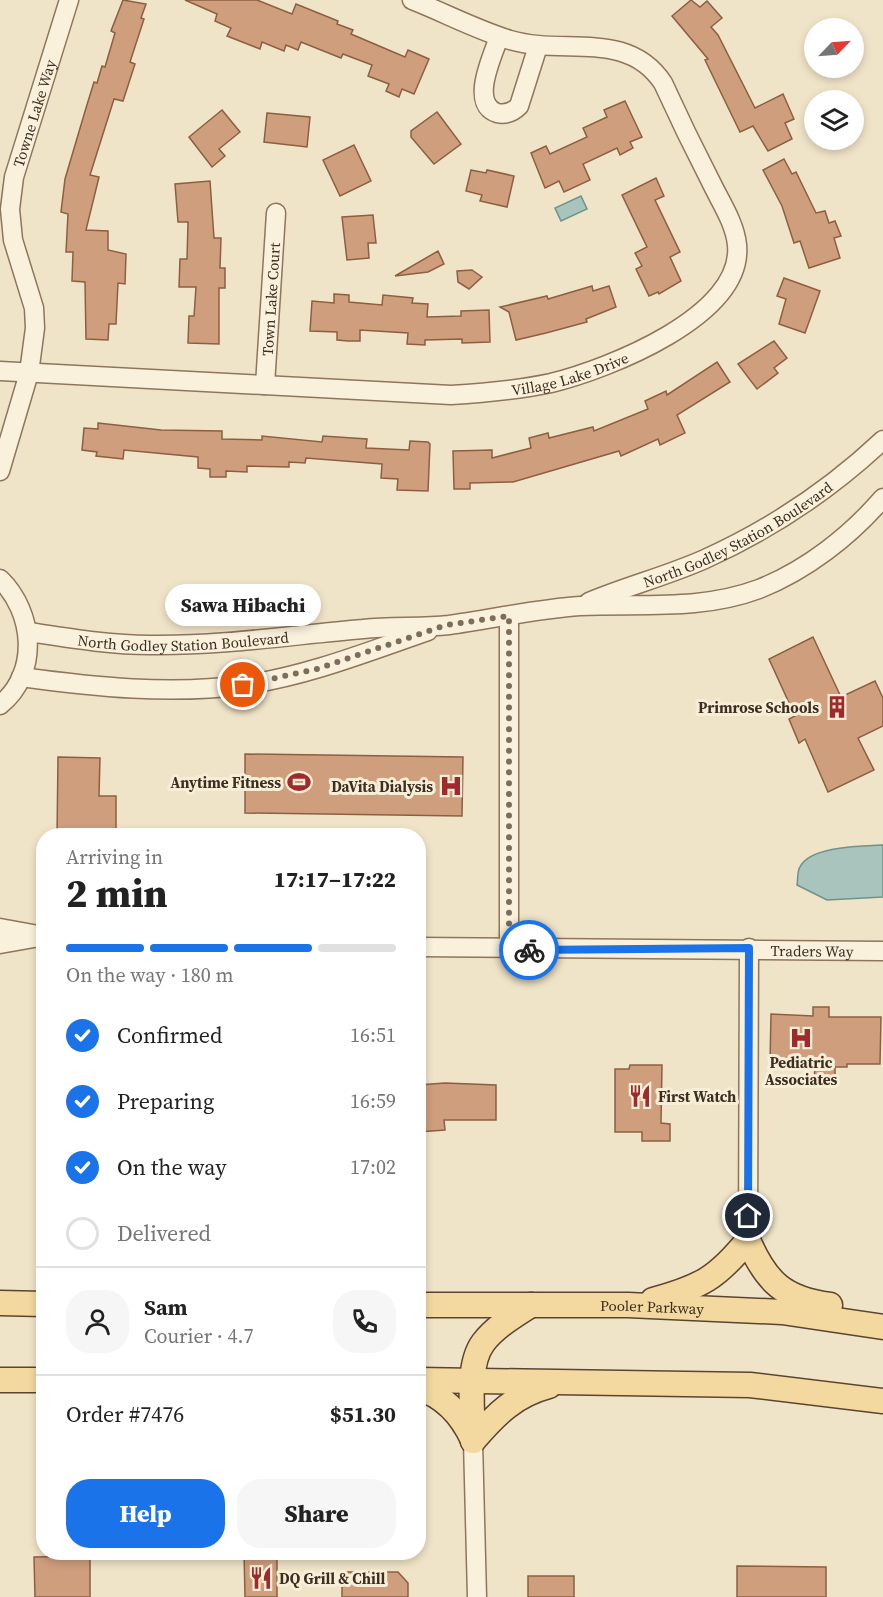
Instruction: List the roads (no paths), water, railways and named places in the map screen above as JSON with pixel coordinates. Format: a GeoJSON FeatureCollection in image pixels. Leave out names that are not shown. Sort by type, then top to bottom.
{"type":"FeatureCollection","features":[{"type":"Feature","properties":{"kind":"main road"},"geometry":{"type":"LineString","coordinates":[[628,1305],[677,1293],[712,1278],[748,1240],[764,1272],[781,1290],[808,1302],[883,1313]]}},
{"type":"Feature","properties":{"kind":"main road"},"geometry":{"type":"LineString","coordinates":[[0,1303],[36,1304]]}},
{"type":"Feature","properties":{"kind":"main road","name":"Pooler Parkway"},"geometry":{"type":"LineString","coordinates":[[426,1305],[628,1305],[782,1312],[883,1327]]}},
{"type":"Feature","properties":{"kind":"main road"},"geometry":{"type":"LineString","coordinates":[[473,1441],[472,1380],[481,1345],[497,1328],[531,1305]]}},
{"type":"Feature","properties":{"kind":"main road"},"geometry":{"type":"LineString","coordinates":[[0,1380],[36,1380]]}},
{"type":"Feature","properties":{"kind":"main road"},"geometry":{"type":"LineString","coordinates":[[426,1380],[750,1385],[883,1401]]}},
{"type":"Feature","properties":{"kind":"main road"},"geometry":{"type":"LineString","coordinates":[[473,1441],[494,1416],[513,1400],[529,1391],[569,1381]]}},
{"type":"Feature","properties":{"kind":"main road"},"geometry":{"type":"LineString","coordinates":[[426,1392],[448,1404],[465,1422],[473,1441]]}},
{"type":"Feature","properties":{"kind":"street","name":"Towne Lake Way"},"geometry":{"type":"LineString","coordinates":[[0,471],[29,373],[35,317],[15,250],[10,209],[12,188],[16,167],[69,0]]}},
{"type":"Feature","properties":{"kind":"street","name":"Village Lake Drive"},"geometry":{"type":"LineString","coordinates":[[0,371],[451,395],[536,386],[588,372],[632,353],[681,326],[724,291],[732,278],[737,258],[734,231],[658,76],[641,59],[622,50],[538,46],[499,37],[412,0]]}},
{"type":"Feature","properties":{"kind":"street"},"geometry":{"type":"LineString","coordinates":[[499,37],[482,93],[488,107],[496,112],[506,114],[519,106],[538,46]]}},
{"type":"Feature","properties":{"kind":"street","name":"Town Lake Court"},"geometry":{"type":"LineString","coordinates":[[265,385],[276,213]]}},
{"type":"Feature","properties":{"kind":"street","name":"North Godley Station Boulevard"},"geometry":{"type":"LineString","coordinates":[[579,606],[693,563],[744,540],[821,493],[883,440]]}},
{"type":"Feature","properties":{"kind":"street","name":"North Godley Station Boulevard"},"geometry":{"type":"LineString","coordinates":[[28,632],[149,645],[233,643],[365,629],[446,625],[579,606],[679,606],[717,601],[759,588],[794,571],[830,549],[866,518],[883,498]]}},
{"type":"Feature","properties":{"kind":"street"},"geometry":{"type":"LineString","coordinates":[[0,579],[10,589],[22,609],[28,632],[28,655],[21,677],[0,705]]}},
{"type":"Feature","properties":{"kind":"street"},"geometry":{"type":"LineString","coordinates":[[509,616],[509,950]]}},
{"type":"Feature","properties":{"kind":"street","name":"North Godley Station Boulevard"},"geometry":{"type":"LineString","coordinates":[[21,677],[158,690],[243,685],[317,669],[446,625]]}},
{"type":"Feature","properties":{"kind":"street"},"geometry":{"type":"LineString","coordinates":[[0,928],[36,935]]}},
{"type":"Feature","properties":{"kind":"street"},"geometry":{"type":"LineString","coordinates":[[0,944],[36,937]]}},
{"type":"Feature","properties":{"kind":"street","name":"Traders Way"},"geometry":{"type":"LineString","coordinates":[[426,947],[509,950],[749,948],[883,951]]}},
{"type":"Feature","properties":{"kind":"street"},"geometry":{"type":"LineString","coordinates":[[748,1240],[749,948]]}},
{"type":"Feature","properties":{"kind":"street"},"geometry":{"type":"LineString","coordinates":[[473,1441],[477,1597]]}},
{"type":"Feature","properties":{"kind":"water"},"geometry":{"type":"Polygon","coordinates":[[[581,196],[587,209],[561,221],[555,208],[581,196]]]}},
{"type":"Feature","properties":{"kind":"water"},"geometry":{"type":"Polygon","coordinates":[[[883,845],[883,897],[827,900],[797,885],[800,867],[814,855],[838,848],[883,845]]]}},
{"type":"Feature","properties":{"kind":"place","name":"Sawa Hibachi"},"geometry":{"type":"Point","coordinates":[243,685]}},
{"type":"Feature","properties":{"kind":"place","name":"Primrose Schools"},"geometry":{"type":"Point","coordinates":[837,707]}},
{"type":"Feature","properties":{"kind":"place","name":"Anytime Fitness"},"geometry":{"type":"Point","coordinates":[299,782]}},
{"type":"Feature","properties":{"kind":"place","name":"DaVita Dialysis"},"geometry":{"type":"Point","coordinates":[451,786]}},
{"type":"Feature","properties":{"kind":"place","name":"Pediatric Associates"},"geometry":{"type":"Point","coordinates":[801,1038]}},
{"type":"Feature","properties":{"kind":"place","name":"First Watch"},"geometry":{"type":"Point","coordinates":[640,1096]}},
{"type":"Feature","properties":{"kind":"place","name":"DQ Grill & Chill"},"geometry":{"type":"Point","coordinates":[261,1578]}}]}
